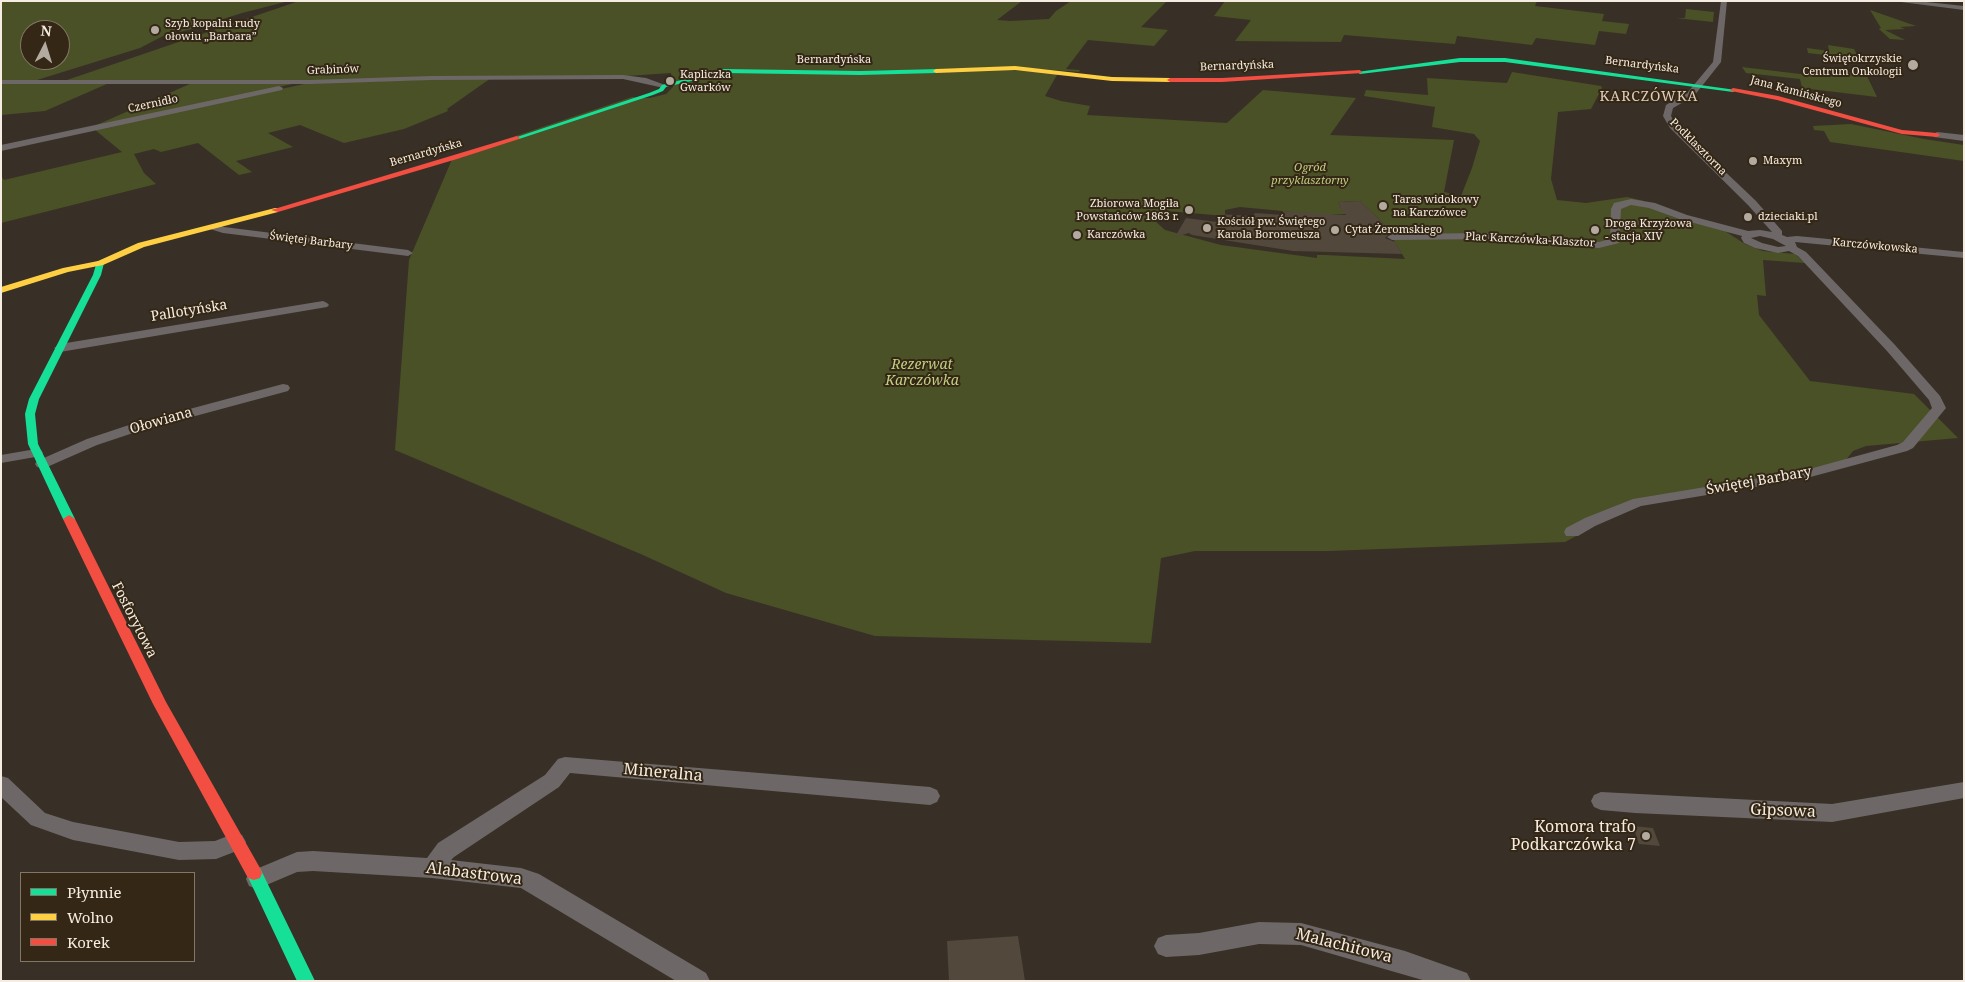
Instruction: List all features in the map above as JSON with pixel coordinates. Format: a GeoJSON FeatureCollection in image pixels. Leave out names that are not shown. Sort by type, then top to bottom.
{"type":"FeatureCollection","features":[{"type":"Feature","properties":{"kind":"street","name":"Podklasztorna"},"geometry":{"type":"LineString","coordinates":[[1724,1],[1718,62],[1690,94],[1669,108],[1669,120],[1752,203],[1784,241],[1802,254],[1891,348],[1938,404],[1939,408],[1935,413]]}},
{"type":"Feature","properties":{"kind":"street"},"geometry":{"type":"LineString","coordinates":[[1896,1],[1964,8]]}},
{"type":"Feature","properties":{"kind":"street","name":"Bernardyńska"},"geometry":{"type":"LineString","coordinates":[[1,290],[66,270],[100,263],[141,245],[214,227],[482,150],[651,94],[661,90],[664,86],[724,71],[868,73],[1015,68],[1118,79],[1222,80],[1358,72],[1430,63],[1482,60],[1520,61],[1697,84]]}},
{"type":"Feature","properties":{"kind":"street","name":"Grabinów"},"geometry":{"type":"LineString","coordinates":[[1,82],[310,82],[431,78],[622,78],[643,80],[664,86]]}},
{"type":"Feature","properties":{"kind":"street","name":"Czernidło"},"geometry":{"type":"LineString","coordinates":[[1,148],[310,82]]}},
{"type":"Feature","properties":{"kind":"street","name":"Jana Kamińskiego"},"geometry":{"type":"LineString","coordinates":[[1697,84],[1769,96],[1854,121],[1902,132],[1964,138]]}},
{"type":"Feature","properties":{"kind":"street","name":"Plac Karczówka-Klasztor"},"geometry":{"type":"LineString","coordinates":[[1392,236],[1488,236],[1598,245],[1616,241],[1616,209],[1618,206],[1631,202],[1651,205],[1683,218],[1748,234]]}},
{"type":"Feature","properties":{"kind":"street","name":"Świętej Barbary"},"geometry":{"type":"LineString","coordinates":[[214,227],[223,230],[408,253]]}},
{"type":"Feature","properties":{"kind":"street"},"geometry":{"type":"LineString","coordinates":[[1760,233],[1784,241],[1778,250],[1759,246],[1748,241],[1746,236],[1748,234],[1760,233]]}},
{"type":"Feature","properties":{"kind":"street","name":"Karczówkowska"},"geometry":{"type":"LineString","coordinates":[[1784,241],[1797,239],[1964,255]]}},
{"type":"Feature","properties":{"kind":"street","name":"Fosforytowa"},"geometry":{"type":"LineString","coordinates":[[100,263],[97,275],[32,404],[30,433],[39,458],[100,585],[160,704],[235,842],[258,879],[306,981]]}},
{"type":"Feature","properties":{"kind":"street","name":"Pallotyńska"},"geometry":{"type":"LineString","coordinates":[[60,348],[323,305]]}},
{"type":"Feature","properties":{"kind":"street","name":"Ołowiana"},"geometry":{"type":"LineString","coordinates":[[1,459],[39,458],[131,429],[283,388]]}},
{"type":"Feature","properties":{"kind":"street","name":"Świętej Barbary"},"geometry":{"type":"LineString","coordinates":[[1572,532],[1590,522],[1638,502],[1803,475],[1902,448],[1908,445],[1935,413]]}},
{"type":"Feature","properties":{"kind":"street","name":"Mineralna"},"geometry":{"type":"LineString","coordinates":[[432,868],[446,850],[552,782],[565,765],[930,796]]}},
{"type":"Feature","properties":{"kind":"street"},"geometry":{"type":"LineString","coordinates":[[1,784],[38,819],[73,831],[179,851],[216,850],[235,842]]}},
{"type":"Feature","properties":{"kind":"street","name":"Gipsowa"},"geometry":{"type":"LineString","coordinates":[[1601,800],[1635,804],[1832,813],[1964,790]]}},
{"type":"Feature","properties":{"kind":"street","name":"Alabastrowa"},"geometry":{"type":"LineString","coordinates":[[258,879],[297,862],[313,861],[432,868],[512,876],[531,881],[698,981]]}},
{"type":"Feature","properties":{"kind":"street","name":"Malachitowa"},"geometry":{"type":"LineString","coordinates":[[1166,946],[1216,941],[1258,933],[1301,934],[1396,959],[1459,981]]}},
{"type":"Feature","properties":{"kind":"green space"},"geometry":{"type":"Polygon","coordinates":[[[1,1],[289,1],[163,36],[140,48],[70,70],[70,20],[20,20],[20,70],[69,70],[37,80],[1,80],[1,1]]]}},
{"type":"Feature","properties":{"kind":"green space","name":"Rezerwat Karczówka"},"geometry":{"type":"Polygon","coordinates":[[[299,1],[1022,1],[997,20],[1010,21],[1049,19],[1056,11],[1071,1],[1167,1],[1141,27],[1168,30],[1154,46],[1088,40],[1066,69],[1080,70],[1079,72],[1012,67],[865,71],[774,71],[849,73],[996,69],[1058,73],[1045,96],[1090,106],[1087,115],[1227,123],[1263,90],[1356,98],[1330,135],[1454,140],[1444,192],[1461,196],[1480,141],[1474,134],[1432,127],[1435,107],[1364,96],[1366,90],[1428,95],[1427,78],[1507,83],[1512,72],[1601,86],[1602,88],[1591,109],[1558,112],[1551,179],[1557,200],[1586,203],[1627,197],[1644,201],[1628,201],[1615,204],[1623,206],[1629,204],[1643,205],[1673,217],[1725,231],[1745,244],[1763,251],[1795,254],[1805,263],[1763,260],[1766,296],[1757,295],[1759,315],[1810,381],[1914,394],[1958,438],[1866,446],[1853,451],[1842,465],[1800,470],[1644,500],[1565,542],[1329,551],[1195,551],[1161,558],[1151,643],[875,636],[726,593],[643,555],[395,450],[409,260],[453,157],[632,97],[650,98],[666,94],[673,87],[671,73],[598,78],[484,76],[305,81],[67,80],[299,1]],[[1360,201],[1338,202],[1341,207],[1339,207],[1347,214],[1314,214],[1240,207],[1225,210],[1225,216],[1168,211],[1154,220],[1165,230],[1221,245],[1317,258],[1317,255],[1325,255],[1405,259],[1384,224],[1360,201]]]}},
{"type":"Feature","properties":{"kind":"green space"},"geometry":{"type":"Polygon","coordinates":[[[1225,1],[1537,1],[1535,6],[1604,14],[1602,21],[1629,24],[1626,34],[1599,31],[1595,45],[1536,38],[1532,45],[1457,36],[1455,44],[1344,35],[1341,42],[1235,41],[1251,20],[1214,16],[1225,1]]]}},
{"type":"Feature","properties":{"kind":"green space"},"geometry":{"type":"Polygon","coordinates":[[[1686,9],[1714,12],[1713,22],[1676,18],[1685,18],[1686,9]]]}},
{"type":"Feature","properties":{"kind":"green space"},"geometry":{"type":"Polygon","coordinates":[[[1870,10],[1916,26],[1900,27],[1905,29],[1885,30],[1905,40],[1890,39],[1879,29],[1881,28],[1870,10]]]}},
{"type":"Feature","properties":{"kind":"green space"},"geometry":{"type":"Polygon","coordinates":[[[1828,45],[1854,49],[1859,59],[1808,53],[1807,48],[1829,51],[1828,45]]]}},
{"type":"Feature","properties":{"kind":"green space"},"geometry":{"type":"Polygon","coordinates":[[[1742,67],[1825,77],[1826,69],[1866,74],[1877,97],[1802,88],[1800,79],[1746,73],[1742,67]]]}},
{"type":"Feature","properties":{"kind":"green space"},"geometry":{"type":"Polygon","coordinates":[[[491,78],[447,109],[448,111],[404,129],[344,143],[300,125],[268,133],[293,147],[236,161],[252,172],[239,175],[198,143],[161,152],[154,149],[134,154],[144,173],[156,184],[1,223],[1,176],[4,180],[122,152],[94,129],[309,83],[491,78]]]}},
{"type":"Feature","properties":{"kind":"green space"},"geometry":{"type":"Polygon","coordinates":[[[1,82],[109,83],[45,111],[1,115],[1,82]]]}},
{"type":"Feature","properties":{"kind":"green space"},"geometry":{"type":"Polygon","coordinates":[[[192,83],[297,83],[92,127],[192,83]]]}},
{"type":"Feature","properties":{"kind":"green space"},"geometry":{"type":"Polygon","coordinates":[[[1851,124],[1964,145],[1964,161],[1830,142],[1824,131],[1814,130],[1813,126],[1851,124]]]}},
{"type":"Feature","properties":{"kind":"building"},"geometry":{"type":"Polygon","coordinates":[[[1360,201],[1384,224],[1390,233],[1385,238],[1395,242],[1402,254],[1293,251],[1189,233],[1175,237],[1186,218],[1217,222],[1218,214],[1253,216],[1255,213],[1283,215],[1283,211],[1346,215],[1339,207],[1341,207],[1338,202],[1360,201]]]}},
{"type":"Feature","properties":{"kind":"building","name":"Komora trafo Podkarczówka 7"},"geometry":{"type":"Polygon","coordinates":[[[1633,826],[1653,828],[1660,846],[1639,844],[1633,826]]]}},
{"type":"Feature","properties":{"kind":"building"},"geometry":{"type":"Polygon","coordinates":[[[1018,936],[1025,981],[949,981],[947,941],[1018,936]]]}},
{"type":"Feature","properties":{"kind":"traffic: fast"},"geometry":{"type":"LineString","coordinates":[[1360,72],[1460,60],[1505,60],[1733,90]]}},
{"type":"Feature","properties":{"kind":"traffic: fast"},"geometry":{"type":"LineString","coordinates":[[517,138],[651,94],[661,90],[664,86],[724,71],[860,73],[936,71]]}},
{"type":"Feature","properties":{"kind":"traffic: fast"},"geometry":{"type":"LineString","coordinates":[[69,519],[33,444],[30,414],[34,399],[97,275],[100,263]]}},
{"type":"Feature","properties":{"kind":"traffic: fast"},"geometry":{"type":"LineString","coordinates":[[254,873],[306,981]]}},
{"type":"Feature","properties":{"kind":"traffic: slow"},"geometry":{"type":"LineString","coordinates":[[936,71],[1015,68],[1112,79],[1170,80]]}},
{"type":"Feature","properties":{"kind":"traffic: slow"},"geometry":{"type":"LineString","coordinates":[[1,290],[66,270],[100,263],[141,245],[275,210]]}},
{"type":"Feature","properties":{"kind":"traffic: jam"},"geometry":{"type":"LineString","coordinates":[[1170,80],[1222,80],[1360,72]]}},
{"type":"Feature","properties":{"kind":"traffic: jam"},"geometry":{"type":"LineString","coordinates":[[1733,90],[1778,98],[1902,132],[1937,135]]}},
{"type":"Feature","properties":{"kind":"traffic: jam"},"geometry":{"type":"LineString","coordinates":[[275,210],[517,138]]}},
{"type":"Feature","properties":{"kind":"traffic: jam"},"geometry":{"type":"LineString","coordinates":[[69,519],[160,704],[254,873]]}},
{"type":"Feature","properties":{"kind":"place","name":"Szyb kopalni rudy ołowiu „Barbara”"},"geometry":{"type":"Point","coordinates":[155,30]}},
{"type":"Feature","properties":{"kind":"place","name":"Świętokrzyskie Centrum Onkologii"},"geometry":{"type":"Point","coordinates":[1913,65]}},
{"type":"Feature","properties":{"kind":"place","name":"Kapliczka Gwarków"},"geometry":{"type":"Point","coordinates":[670,81]}},
{"type":"Feature","properties":{"kind":"place","name":"Maxym"},"geometry":{"type":"Point","coordinates":[1753,161]}},
{"type":"Feature","properties":{"kind":"place","name":"Taras widokowy na Karczówce"},"geometry":{"type":"Point","coordinates":[1383,206]}},
{"type":"Feature","properties":{"kind":"place","name":"Zbiorowa Mogiła Powstańców 1863 r."},"geometry":{"type":"Point","coordinates":[1189,210]}},
{"type":"Feature","properties":{"kind":"place","name":"dzieciaki.pl"},"geometry":{"type":"Point","coordinates":[1748,217]}},
{"type":"Feature","properties":{"kind":"place","name":"Kościół pw. Świętego Karola Boromeusza"},"geometry":{"type":"Point","coordinates":[1207,228]}},
{"type":"Feature","properties":{"kind":"place","name":"Cytat Żeromskiego"},"geometry":{"type":"Point","coordinates":[1335,230]}},
{"type":"Feature","properties":{"kind":"place","name":"Droga Krzyżowa - stacja XIV"},"geometry":{"type":"Point","coordinates":[1595,230]}},
{"type":"Feature","properties":{"kind":"place","name":"Karczówka"},"geometry":{"type":"Point","coordinates":[1077,235]}},
{"type":"Feature","properties":{"kind":"place","name":"Komora trafo Podkarczówka 7"},"geometry":{"type":"Point","coordinates":[1646,836]}},
{"type":"Feature","properties":{"kind":"district","name":"KARCZÓWKA"},"geometry":{"type":"Point","coordinates":[1649,97]}},
{"type":"Feature","properties":{"kind":"park label","name":"Ogród przyklasztorny"},"geometry":{"type":"Point","coordinates":[1310,174]}}]}
